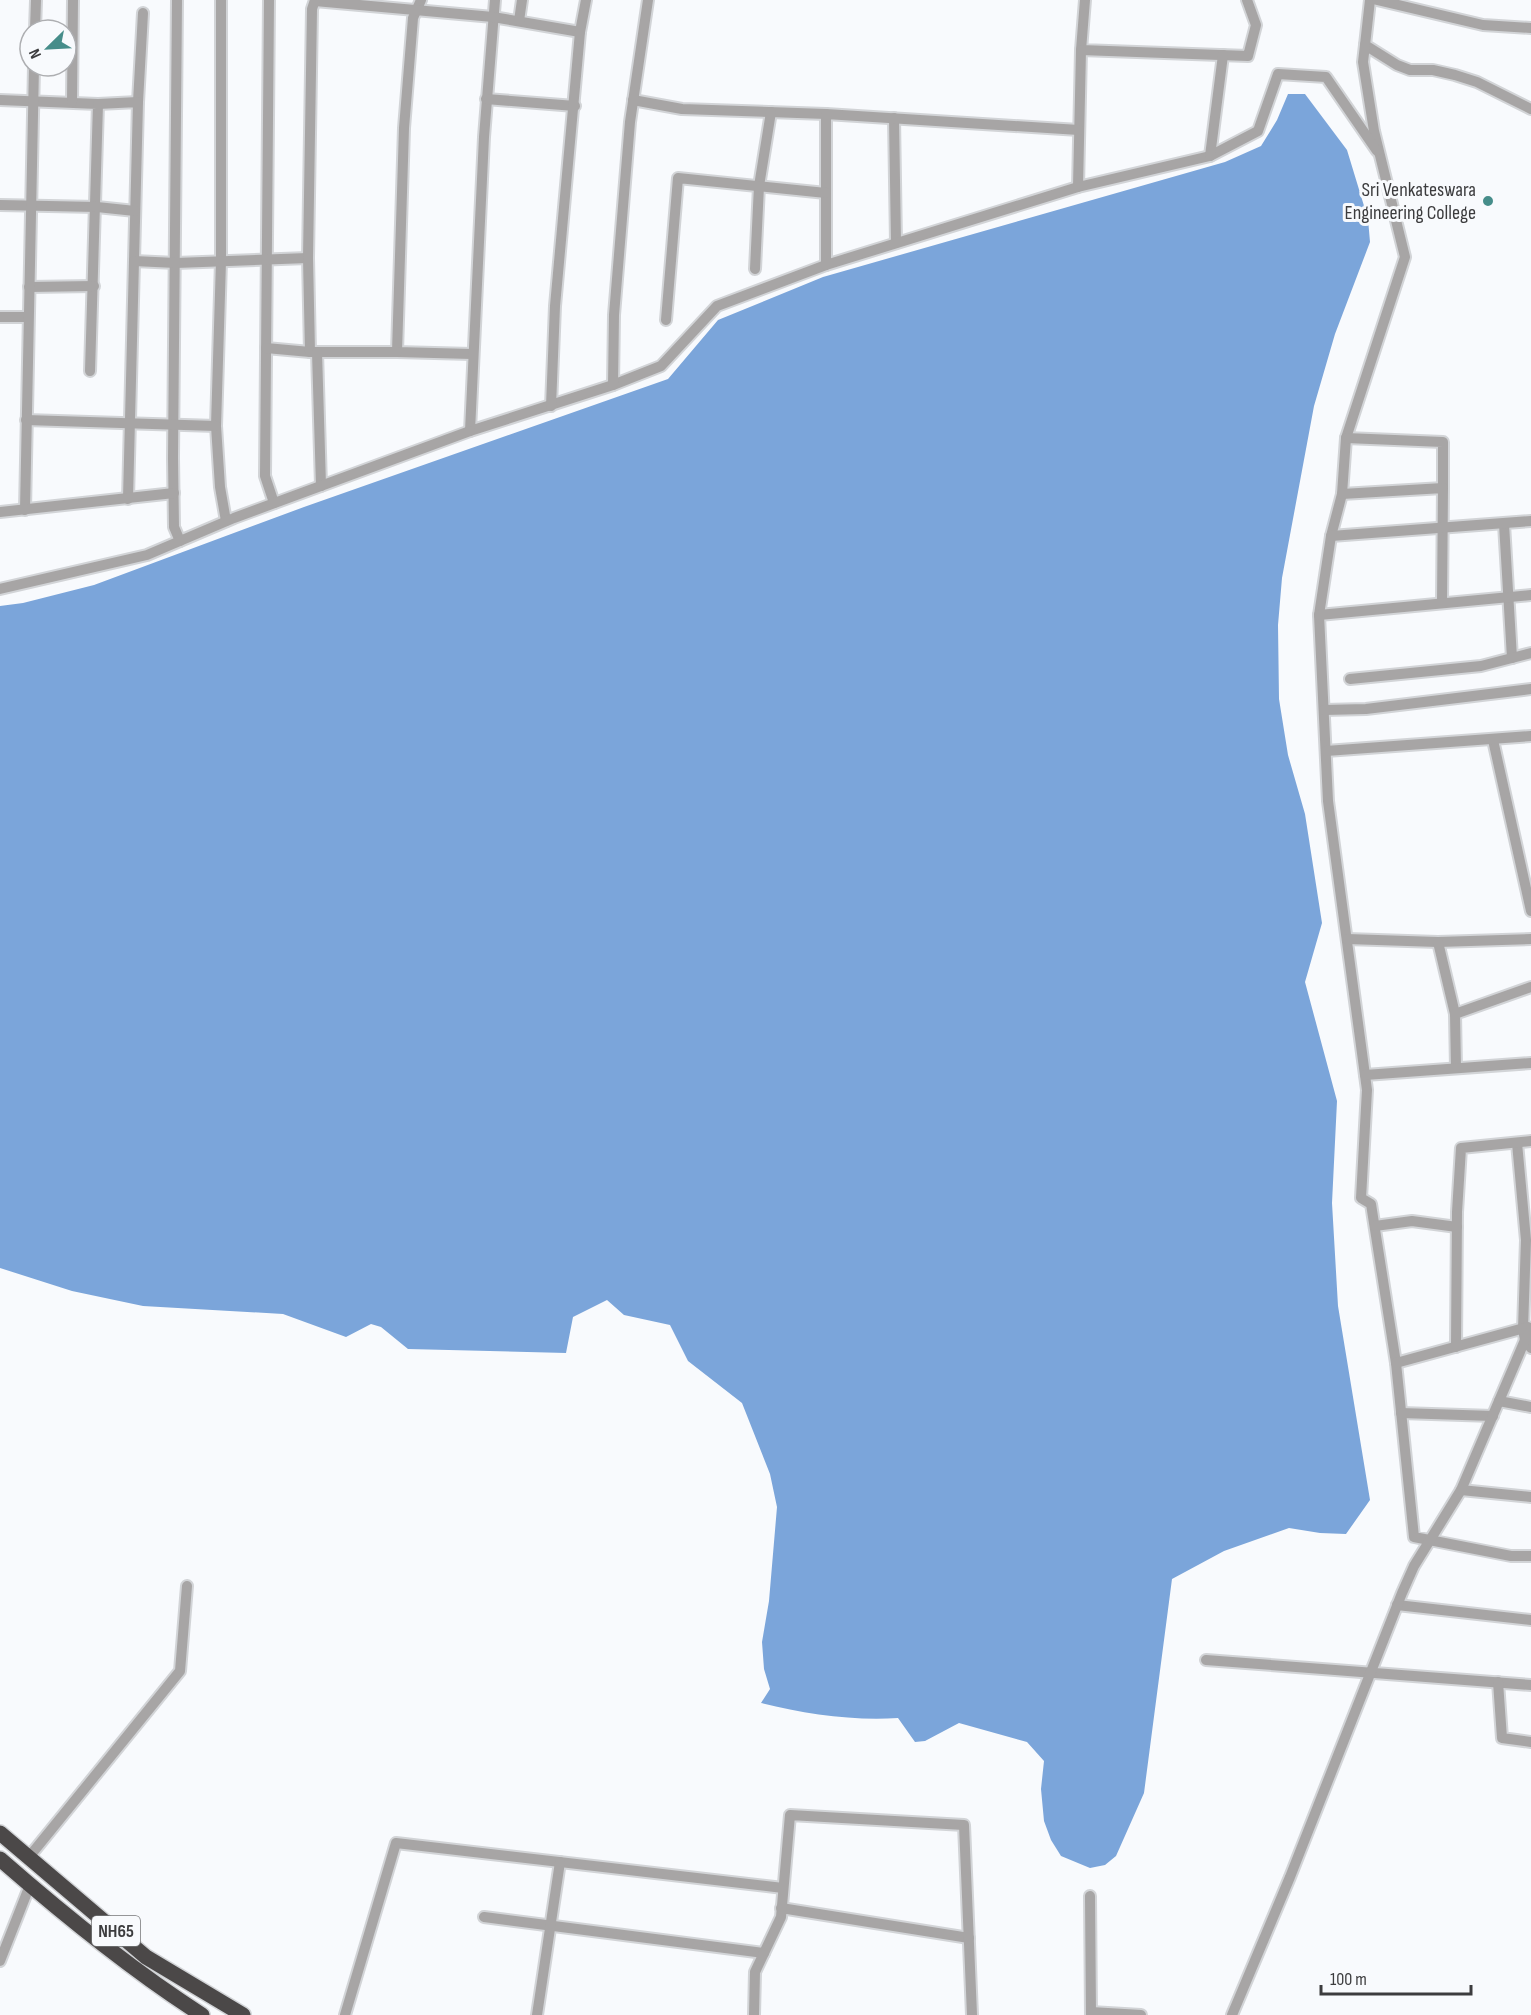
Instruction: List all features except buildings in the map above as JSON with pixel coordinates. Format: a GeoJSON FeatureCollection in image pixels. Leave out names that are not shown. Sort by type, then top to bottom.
{"type":"FeatureCollection","features":[{"type":"Feature","properties":{"kind":"highway","name":"NH65"},"geometry":{"type":"LineString","coordinates":[[0,1833],[146,1958],[243,2015]]}},
{"type":"Feature","properties":{"kind":"highway","name":"NH65"},"geometry":{"type":"LineString","coordinates":[[0,1859],[71,1921],[168,1994],[202,2015]]}},
{"type":"Feature","properties":{"kind":"street"},"geometry":{"type":"LineString","coordinates":[[35,18],[36,0]]}},
{"type":"Feature","properties":{"kind":"street"},"geometry":{"type":"LineString","coordinates":[[72,102],[74,0]]}},
{"type":"Feature","properties":{"kind":"street"},"geometry":{"type":"LineString","coordinates":[[177,0],[174,527],[180,541]]}},
{"type":"Feature","properties":{"kind":"street"},"geometry":{"type":"LineString","coordinates":[[221,0],[221,261],[216,426],[220,487],[226,521]]}},
{"type":"Feature","properties":{"kind":"street"},"geometry":{"type":"LineString","coordinates":[[269,0],[265,476],[274,503]]}},
{"type":"Feature","properties":{"kind":"street"},"geometry":{"type":"LineString","coordinates":[[321,486],[308,258],[312,9],[315,0],[419,5],[580,32]]}},
{"type":"Feature","properties":{"kind":"street"},"geometry":{"type":"LineString","coordinates":[[470,431],[486,99],[495,0]]}},
{"type":"Feature","properties":{"kind":"street"},"geometry":{"type":"LineString","coordinates":[[519,21],[522,0]]}},
{"type":"Feature","properties":{"kind":"street"},"geometry":{"type":"LineString","coordinates":[[551,406],[555,306],[580,32],[586,0]]}},
{"type":"Feature","properties":{"kind":"street"},"geometry":{"type":"LineString","coordinates":[[613,385],[614,315],[633,100],[648,0]]}},
{"type":"Feature","properties":{"kind":"street"},"geometry":{"type":"LineString","coordinates":[[1078,187],[1081,50],[1085,0]]}},
{"type":"Feature","properties":{"kind":"street"},"geometry":{"type":"LineString","coordinates":[[1081,50],[1248,56],[1256,25],[1247,0]]}},
{"type":"Feature","properties":{"kind":"street"},"geometry":{"type":"LineString","coordinates":[[1370,0],[1363,62],[1380,156],[1405,258],[1346,438],[1342,494],[1331,536],[1319,615],[1328,801],[1367,1090],[1361,1198],[1371,1204],[1375,1226],[1396,1364],[1414,1537],[1429,1542],[1511,1556],[1531,1556]]}},
{"type":"Feature","properties":{"kind":"street"},"geometry":{"type":"LineString","coordinates":[[1377,0],[1483,25],[1531,28]]}},
{"type":"Feature","properties":{"kind":"street"},"geometry":{"type":"LineString","coordinates":[[398,352],[404,128],[413,18],[419,5]]}},
{"type":"Feature","properties":{"kind":"street"},"geometry":{"type":"LineString","coordinates":[[128,498],[128,424],[143,13]]}},
{"type":"Feature","properties":{"kind":"street"},"geometry":{"type":"LineString","coordinates":[[1365,45],[1397,65],[1410,70],[1432,70],[1477,82],[1531,109]]}},
{"type":"Feature","properties":{"kind":"street"},"geometry":{"type":"LineString","coordinates":[[1210,156],[1223,55]]}},
{"type":"Feature","properties":{"kind":"street"},"geometry":{"type":"LineString","coordinates":[[0,589],[147,555],[226,521],[470,431],[613,385],[661,366],[717,306],[826,265],[1078,187],[1210,156],[1258,131],[1278,74],[1326,77],[1380,156]]}},
{"type":"Feature","properties":{"kind":"street"},"geometry":{"type":"LineString","coordinates":[[25,510],[34,78]]}},
{"type":"Feature","properties":{"kind":"street"},"geometry":{"type":"LineString","coordinates":[[0,100],[34,99],[98,104],[138,102]]}},
{"type":"Feature","properties":{"kind":"street"},"geometry":{"type":"LineString","coordinates":[[486,99],[575,106]]}},
{"type":"Feature","properties":{"kind":"street"},"geometry":{"type":"LineString","coordinates":[[633,100],[682,109],[894,117],[1079,130]]}},
{"type":"Feature","properties":{"kind":"street"},"geometry":{"type":"LineString","coordinates":[[90,371],[97,207],[98,104]]}},
{"type":"Feature","properties":{"kind":"street"},"geometry":{"type":"LineString","coordinates":[[755,269],[759,186],[771,112]]}},
{"type":"Feature","properties":{"kind":"street"},"geometry":{"type":"LineString","coordinates":[[826,114],[826,265]]}},
{"type":"Feature","properties":{"kind":"street"},"geometry":{"type":"LineString","coordinates":[[894,117],[896,243]]}},
{"type":"Feature","properties":{"kind":"street"},"geometry":{"type":"LineString","coordinates":[[666,320],[678,178],[826,193]]}},
{"type":"Feature","properties":{"kind":"street"},"geometry":{"type":"LineString","coordinates":[[0,205],[97,207],[135,211]]}},
{"type":"Feature","properties":{"kind":"street"},"geometry":{"type":"LineString","coordinates":[[134,261],[308,258]]}},
{"type":"Feature","properties":{"kind":"street"},"geometry":{"type":"LineString","coordinates":[[29,287],[94,286]]}},
{"type":"Feature","properties":{"kind":"street"},"geometry":{"type":"LineString","coordinates":[[0,317],[28,317]]}},
{"type":"Feature","properties":{"kind":"street"},"geometry":{"type":"LineString","coordinates":[[266,348],[313,352],[472,354]]}},
{"type":"Feature","properties":{"kind":"street"},"geometry":{"type":"LineString","coordinates":[[26,420],[216,426]]}},
{"type":"Feature","properties":{"kind":"street"},"geometry":{"type":"LineString","coordinates":[[1346,438],[1443,442],[1442,603]]}},
{"type":"Feature","properties":{"kind":"street"},"geometry":{"type":"LineString","coordinates":[[1342,494],[1443,488]]}},
{"type":"Feature","properties":{"kind":"street"},"geometry":{"type":"LineString","coordinates":[[0,512],[174,493]]}},
{"type":"Feature","properties":{"kind":"street"},"geometry":{"type":"LineString","coordinates":[[1331,536],[1531,521]]}},
{"type":"Feature","properties":{"kind":"street"},"geometry":{"type":"LineString","coordinates":[[1504,524],[1512,658]]}},
{"type":"Feature","properties":{"kind":"street"},"geometry":{"type":"LineString","coordinates":[[1319,615],[1531,595]]}},
{"type":"Feature","properties":{"kind":"street"},"geometry":{"type":"LineString","coordinates":[[1350,679],[1481,666],[1531,654]]}},
{"type":"Feature","properties":{"kind":"street"},"geometry":{"type":"LineString","coordinates":[[1324,710],[1366,709],[1531,689]]}},
{"type":"Feature","properties":{"kind":"street"},"geometry":{"type":"LineString","coordinates":[[1326,752],[1531,736]]}},
{"type":"Feature","properties":{"kind":"street"},"geometry":{"type":"LineString","coordinates":[[1493,740],[1531,911]]}},
{"type":"Feature","properties":{"kind":"street"},"geometry":{"type":"LineString","coordinates":[[1347,939],[1438,942],[1531,939]]}},
{"type":"Feature","properties":{"kind":"street"},"geometry":{"type":"LineString","coordinates":[[1438,942],[1455,1014],[1456,1068]]}},
{"type":"Feature","properties":{"kind":"street"},"geometry":{"type":"LineString","coordinates":[[1455,1014],[1531,987]]}},
{"type":"Feature","properties":{"kind":"street"},"geometry":{"type":"LineString","coordinates":[[1365,1075],[1531,1063]]}},
{"type":"Feature","properties":{"kind":"street"},"geometry":{"type":"LineString","coordinates":[[1456,1347],[1457,1227],[1461,1148],[1531,1141]]}},
{"type":"Feature","properties":{"kind":"street"},"geometry":{"type":"LineString","coordinates":[[1232,2015],[1268,1931],[1414,1566],[1461,1490],[1499,1401],[1525,1353],[1528,1335],[1526,1240],[1517,1143]]}},
{"type":"Feature","properties":{"kind":"street"},"geometry":{"type":"LineString","coordinates":[[1375,1226],[1412,1221],[1457,1227]]}},
{"type":"Feature","properties":{"kind":"street"},"geometry":{"type":"LineString","coordinates":[[1396,1364],[1456,1347],[1528,1335]]}},
{"type":"Feature","properties":{"kind":"street"},"geometry":{"type":"LineString","coordinates":[[1499,1401],[1531,1407]]}},
{"type":"Feature","properties":{"kind":"street"},"geometry":{"type":"LineString","coordinates":[[1401,1413],[1493,1416]]}},
{"type":"Feature","properties":{"kind":"street"},"geometry":{"type":"LineString","coordinates":[[1461,1490],[1531,1497]]}},
{"type":"Feature","properties":{"kind":"street"},"geometry":{"type":"LineString","coordinates":[[29,1857],[180,1671],[187,1586]]}},
{"type":"Feature","properties":{"kind":"street"},"geometry":{"type":"LineString","coordinates":[[1397,1605],[1531,1620]]}},
{"type":"Feature","properties":{"kind":"street"},"geometry":{"type":"LineString","coordinates":[[1206,1660],[1531,1685]]}},
{"type":"Feature","properties":{"kind":"street"},"geometry":{"type":"LineString","coordinates":[[1498,1682],[1502,1738],[1531,1742]]}},
{"type":"Feature","properties":{"kind":"street"},"geometry":{"type":"LineString","coordinates":[[754,2015],[755,1972],[781,1917],[790,1815],[964,1825],[972,2015]]}},
{"type":"Feature","properties":{"kind":"street"},"geometry":{"type":"LineString","coordinates":[[345,2015],[396,1843],[783,1888]]}},
{"type":"Feature","properties":{"kind":"street"},"geometry":{"type":"LineString","coordinates":[[537,2015],[560,1862]]}},
{"type":"Feature","properties":{"kind":"street"},"geometry":{"type":"LineString","coordinates":[[0,1961],[30,1885]]}},
{"type":"Feature","properties":{"kind":"street"},"geometry":{"type":"LineString","coordinates":[[1090,1896],[1091,2014],[1142,2015]]}},
{"type":"Feature","properties":{"kind":"street"},"geometry":{"type":"LineString","coordinates":[[781,1908],[969,1938]]}},
{"type":"Feature","properties":{"kind":"street"},"geometry":{"type":"LineString","coordinates":[[484,1917],[764,1953]]}},
{"type":"Feature","properties":{"kind":"water"},"geometry":{"type":"Polygon","coordinates":[[[1288,94],[1305,94],[1347,150],[1368,219],[1370,242],[1335,334],[1314,406],[1282,578],[1278,625],[1279,699],[1288,755],[1305,814],[1322,923],[1305,982],[1337,1101],[1332,1203],[1338,1306],[1370,1500],[1346,1534],[1289,1528],[1224,1551],[1172,1579],[1144,1793],[1116,1856],[1105,1865],[1090,1868],[1061,1856],[1051,1840],[1044,1821],[1041,1789],[1044,1761],[1027,1742],[959,1723],[925,1741],[915,1742],[898,1718],[829,1716],[761,1703],[770,1689],[764,1669],[762,1642],[769,1601],[777,1507],[770,1474],[742,1403],[688,1361],[670,1325],[624,1315],[607,1300],[573,1317],[566,1353],[408,1349],[381,1327],[371,1324],[346,1337],[283,1314],[143,1306],[72,1291],[0,1268],[0,606],[23,603],[94,585],[304,507],[668,379],[718,320],[823,277],[1225,162],[1261,146],[1277,120],[1288,94]]]}},
{"type":"Feature","properties":{"kind":"place","name":"Sri Venkateswara Engineering College"},"geometry":{"type":"Point","coordinates":[1488,201]}}]}
